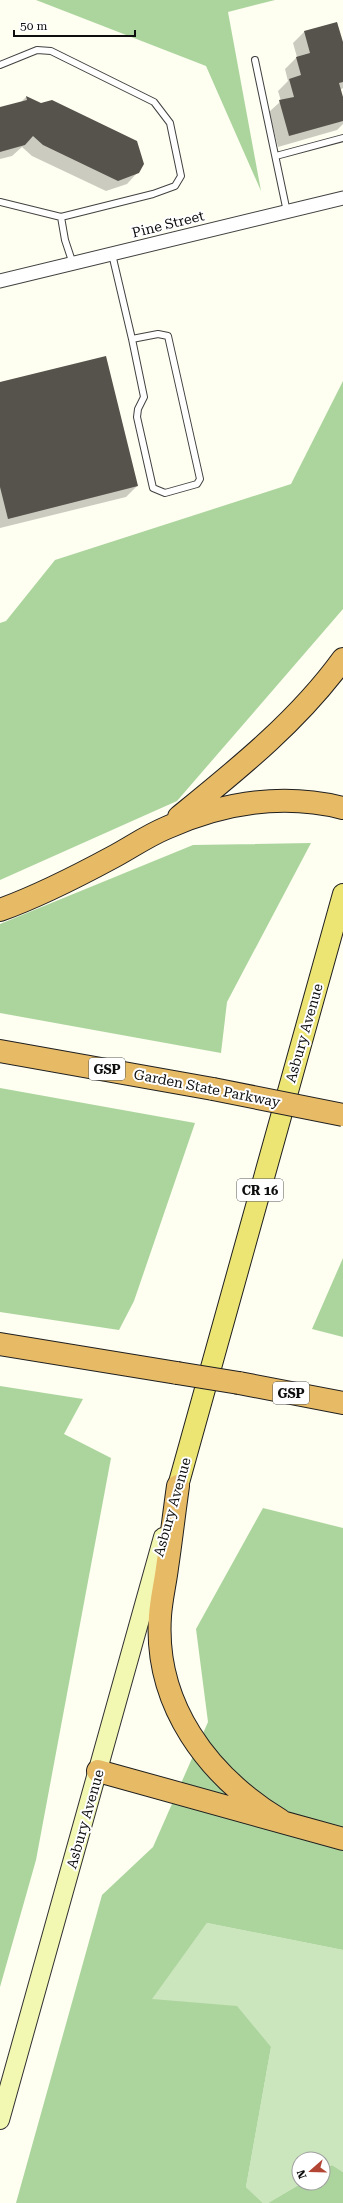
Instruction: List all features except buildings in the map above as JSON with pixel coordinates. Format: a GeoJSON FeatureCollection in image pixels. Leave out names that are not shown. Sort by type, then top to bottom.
{"type":"FeatureCollection","features":[{"type":"Feature","properties":{"kind":"highway"},"geometry":{"type":"LineString","coordinates":[[164,828],[258,751],[318,690],[343,658]]}},
{"type":"Feature","properties":{"kind":"highway"},"geometry":{"type":"LineString","coordinates":[[0,910],[76,877],[164,828],[225,807],[267,801],[306,802],[343,808]]}},
{"type":"Feature","properties":{"kind":"highway","name":"Garden State Parkway"},"geometry":{"type":"LineString","coordinates":[[0,1051],[213,1089],[343,1115]]}},
{"type":"Feature","properties":{"kind":"highway","name":"GSP"},"geometry":{"type":"LineString","coordinates":[[0,1344],[239,1383],[343,1403]]}},
{"type":"Feature","properties":{"kind":"highway"},"geometry":{"type":"LineString","coordinates":[[178,1486],[160,1615],[161,1649],[168,1685],[184,1724],[208,1760],[239,1792],[280,1820]]}},
{"type":"Feature","properties":{"kind":"highway"},"geometry":{"type":"LineString","coordinates":[[98,1771],[280,1820],[343,1839]]}},
{"type":"Feature","properties":{"kind":"main road","name":"Asbury Avenue"},"geometry":{"type":"LineString","coordinates":[[0,2120],[343,894]]}},
{"type":"Feature","properties":{"kind":"street","name":"Pine Street"},"geometry":{"type":"LineString","coordinates":[[0,281],[343,198]]}},
{"type":"Feature","properties":{"kind":"lane"},"geometry":{"type":"LineString","coordinates":[[0,65],[37,50],[52,52],[154,102],[170,123],[182,176],[175,186],[153,194],[62,217],[0,202]]}},
{"type":"Feature","properties":{"kind":"lane"},"geometry":{"type":"LineString","coordinates":[[255,60],[287,212]]}},
{"type":"Feature","properties":{"kind":"lane"},"geometry":{"type":"LineString","coordinates":[[276,156],[343,138]]}},
{"type":"Feature","properties":{"kind":"lane"},"geometry":{"type":"LineString","coordinates":[[62,217],[65,240],[73,264]]}},
{"type":"Feature","properties":{"kind":"lane"},"geometry":{"type":"LineString","coordinates":[[112,254],[144,397],[138,409],[137,417],[153,488],[165,493],[197,484],[200,479],[168,336],[158,334],[132,339]]}},
{"type":"Feature","properties":{"kind":"green space"},"geometry":{"type":"Polygon","coordinates":[[[36,0],[275,0],[228,12],[261,191],[206,66],[36,0]]]}},
{"type":"Feature","properties":{"kind":"green space"},"geometry":{"type":"Polygon","coordinates":[[[343,381],[343,609],[177,801],[0,880],[0,623],[6,621],[55,560],[291,484],[343,381]]]}},
{"type":"Feature","properties":{"kind":"green space"},"geometry":{"type":"Polygon","coordinates":[[[311,843],[227,1002],[221,1053],[0,1013],[0,924],[193,845],[311,843]]]}},
{"type":"Feature","properties":{"kind":"green space"},"geometry":{"type":"Polygon","coordinates":[[[0,1088],[195,1123],[134,1301],[119,1330],[0,1312],[0,1088]]]}},
{"type":"Feature","properties":{"kind":"green space"},"geometry":{"type":"Polygon","coordinates":[[[343,1258],[343,1337],[312,1329],[343,1258]]]}},
{"type":"Feature","properties":{"kind":"green space"},"geometry":{"type":"Polygon","coordinates":[[[0,1386],[83,1399],[64,1434],[111,1458],[36,1860],[0,1987],[0,1386]]]}},
{"type":"Feature","properties":{"kind":"green space"},"geometry":{"type":"Polygon","coordinates":[[[263,1508],[343,1528],[343,1950],[207,1923],[152,1999],[237,2006],[271,2047],[246,2187],[263,2203],[16,2203],[102,1895],[153,1847],[208,1722],[196,1629],[263,1508]]]}},
{"type":"Feature","properties":{"kind":"green space"},"geometry":{"type":"Polygon","coordinates":[[[207,1923],[343,1950],[343,2172],[331,2166],[331,2151],[291,2151],[291,2189],[268,2203],[263,2203],[246,2187],[271,2047],[151,1999],[207,1923]]]}},
{"type":"Feature","properties":{"kind":"green space"},"geometry":{"type":"Polygon","coordinates":[[[331,2166],[343,2172],[343,2203],[268,2203],[291,2189],[291,2191],[331,2191],[331,2166]]]}}]}
